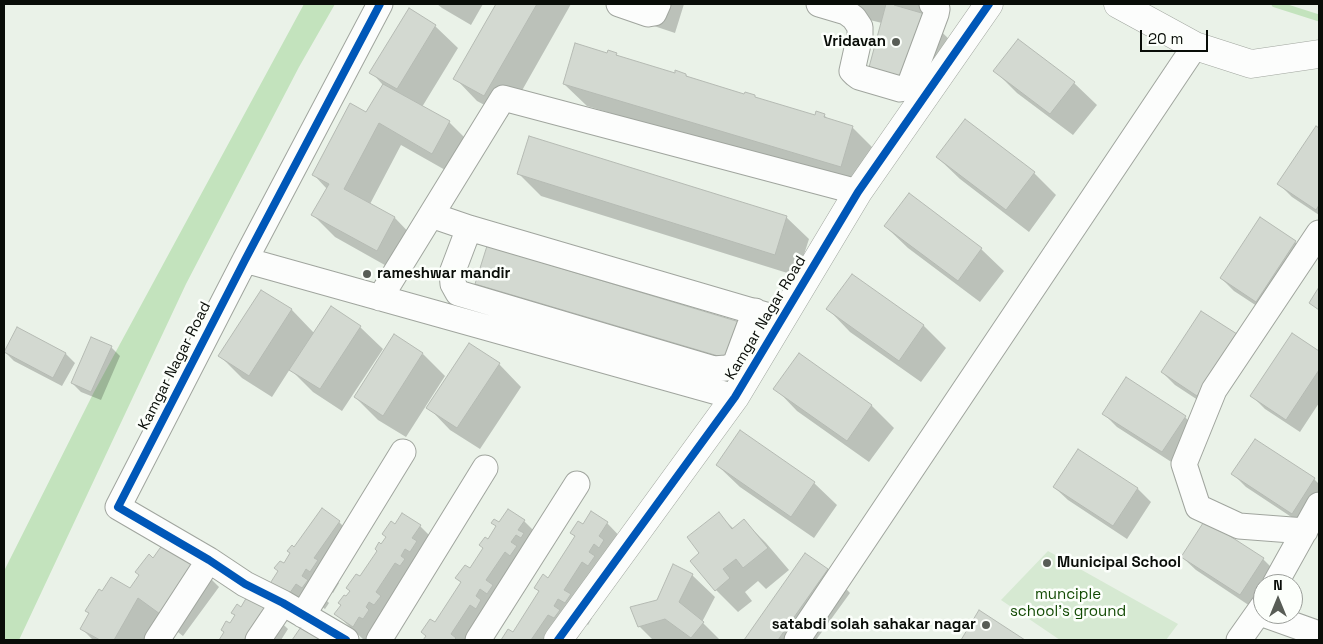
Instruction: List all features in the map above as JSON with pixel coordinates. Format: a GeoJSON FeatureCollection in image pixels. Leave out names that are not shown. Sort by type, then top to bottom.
{"type":"FeatureCollection","features":[{"type":"Feature","properties":{"kind":"street","name":"Kamgar Nagar Road"},"geometry":{"type":"LineString","coordinates":[[338,638],[293,609],[245,584],[209,560],[118,507],[380,4]]}},
{"type":"Feature","properties":{"kind":"street"},"geometry":{"type":"LineString","coordinates":[[619,4],[648,14],[654,13],[658,4]]}},
{"type":"Feature","properties":{"kind":"street"},"geometry":{"type":"LineString","coordinates":[[819,4],[846,12],[854,18],[860,27],[852,71],[859,77],[900,89],[907,88],[910,84],[936,14],[937,9],[932,4]]}},
{"type":"Feature","properties":{"kind":"street","name":"Kamgar Nagar Road"},"geometry":{"type":"LineString","coordinates":[[558,640],[735,397],[858,192],[989,4]]}},
{"type":"Feature","properties":{"kind":"street"},"geometry":{"type":"LineString","coordinates":[[1118,4],[1195,46],[1251,64],[1319,54]]}},
{"type":"Feature","properties":{"kind":"street"},"geometry":{"type":"LineString","coordinates":[[925,43],[954,54]]}},
{"type":"Feature","properties":{"kind":"street"},"geometry":{"type":"LineString","coordinates":[[796,640],[1195,46]]}},
{"type":"Feature","properties":{"kind":"street"},"geometry":{"type":"LineString","coordinates":[[380,298],[503,98],[858,192]]}},
{"type":"Feature","properties":{"kind":"street"},"geometry":{"type":"LineString","coordinates":[[431,215],[469,228],[781,320]]}},
{"type":"Feature","properties":{"kind":"street"},"geometry":{"type":"LineString","coordinates":[[469,228],[452,274],[453,284],[458,293],[695,363],[714,368],[726,368],[736,365],[754,311]]}},
{"type":"Feature","properties":{"kind":"street"},"geometry":{"type":"LineString","coordinates":[[1305,531],[1239,526],[1198,507],[1184,464],[1214,390],[1319,233]]}},
{"type":"Feature","properties":{"kind":"street"},"geometry":{"type":"LineString","coordinates":[[245,260],[735,397]]}},
{"type":"Feature","properties":{"kind":"street"},"geometry":{"type":"LineString","coordinates":[[258,640],[293,609],[403,452]]}},
{"type":"Feature","properties":{"kind":"street"},"geometry":{"type":"LineString","coordinates":[[379,640],[486,468]]}},
{"type":"Feature","properties":{"kind":"street"},"geometry":{"type":"LineString","coordinates":[[478,640],[577,484]]}},
{"type":"Feature","properties":{"kind":"street"},"geometry":{"type":"LineString","coordinates":[[1281,574],[1319,504]]}},
{"type":"Feature","properties":{"kind":"street"},"geometry":{"type":"LineString","coordinates":[[157,640],[209,560]]}},
{"type":"Feature","properties":{"kind":"street"},"geometry":{"type":"LineString","coordinates":[[1239,640],[1253,623]]}},
{"type":"Feature","properties":{"kind":"street"},"geometry":{"type":"LineString","coordinates":[[1293,624],[1319,634]]}},
{"type":"Feature","properties":{"kind":"green space","name":"munciple school's ground"},"geometry":{"type":"Polygon","coordinates":[[[1048,551],[1178,624],[1166,640],[1060,640],[1001,600],[1048,551]]]}},
{"type":"Feature","properties":{"kind":"shaded area"},"geometry":{"type":"Polygon","coordinates":[[[304,4],[335,4],[299,67],[186,284],[19,640],[4,640],[4,571],[94,392],[304,4]]]}},
{"type":"Feature","properties":{"kind":"building"},"geometry":{"type":"Polygon","coordinates":[[[496,4],[537,4],[484,96],[453,79],[496,4]]]}},
{"type":"Feature","properties":{"kind":"building","name":"Vridavan"},"geometry":{"type":"Polygon","coordinates":[[[886,4],[894,4],[925,14],[906,81],[868,71],[886,4]]]}},
{"type":"Feature","properties":{"kind":"building"},"geometry":{"type":"Polygon","coordinates":[[[409,8],[436,25],[397,89],[369,73],[409,8]]]}},
{"type":"Feature","properties":{"kind":"building"},"geometry":{"type":"Polygon","coordinates":[[[1018,39],[1075,82],[1050,114],[993,71],[1018,39]]]}},
{"type":"Feature","properties":{"kind":"building"},"geometry":{"type":"Polygon","coordinates":[[[575,43],[607,53],[608,50],[617,53],[616,55],[675,73],[675,70],[686,74],[686,76],[744,94],[745,92],[755,95],[755,97],[815,115],[816,111],[825,114],[824,117],[853,126],[841,167],[563,84],[575,43]]]}},
{"type":"Feature","properties":{"kind":"building"},"geometry":{"type":"Polygon","coordinates":[[[383,84],[450,121],[432,154],[379,123],[344,189],[395,217],[377,251],[311,215],[329,184],[312,175],[350,103],[366,112],[383,84]]]}},
{"type":"Feature","properties":{"kind":"building"},"geometry":{"type":"Polygon","coordinates":[[[965,119],[1035,172],[1006,210],[936,157],[965,119]]]}},
{"type":"Feature","properties":{"kind":"building"},"geometry":{"type":"Polygon","coordinates":[[[1316,126],[1319,128],[1319,205],[1316,210],[1277,184],[1316,126]]]}},
{"type":"Feature","properties":{"kind":"building"},"geometry":{"type":"Polygon","coordinates":[[[529,136],[787,216],[775,255],[517,174],[529,136]]]}},
{"type":"Feature","properties":{"kind":"building"},"geometry":{"type":"Polygon","coordinates":[[[909,193],[982,248],[958,281],[884,226],[909,193]]]}},
{"type":"Feature","properties":{"kind":"building"},"geometry":{"type":"Polygon","coordinates":[[[1260,217],[1296,241],[1256,302],[1220,278],[1260,217]]]}},
{"type":"Feature","properties":{"kind":"building"},"geometry":{"type":"Polygon","coordinates":[[[487,246],[746,324],[735,361],[475,284],[487,246]]]}},
{"type":"Feature","properties":{"kind":"building"},"geometry":{"type":"Polygon","coordinates":[[[852,274],[924,325],[899,361],[826,309],[852,274]]]}},
{"type":"Feature","properties":{"kind":"building"},"geometry":{"type":"Polygon","coordinates":[[[1319,287],[1319,310],[1309,303],[1319,287]]]}},
{"type":"Feature","properties":{"kind":"building"},"geometry":{"type":"Polygon","coordinates":[[[261,290],[292,309],[249,376],[218,356],[261,290]]]}},
{"type":"Feature","properties":{"kind":"building"},"geometry":{"type":"Polygon","coordinates":[[[331,306],[361,326],[320,389],[289,370],[331,306]]]}},
{"type":"Feature","properties":{"kind":"building"},"geometry":{"type":"Polygon","coordinates":[[[1201,311],[1237,334],[1197,396],[1161,372],[1201,311]]]}},
{"type":"Feature","properties":{"kind":"building"},"geometry":{"type":"Polygon","coordinates":[[[17,327],[66,353],[53,378],[4,352],[17,327]]]}},
{"type":"Feature","properties":{"kind":"building"},"geometry":{"type":"Polygon","coordinates":[[[1292,333],[1319,351],[1319,370],[1286,420],[1250,396],[1292,333]]]}},
{"type":"Feature","properties":{"kind":"building"},"geometry":{"type":"Polygon","coordinates":[[[394,334],[423,353],[383,416],[354,397],[394,334]]]}},
{"type":"Feature","properties":{"kind":"building"},"geometry":{"type":"Polygon","coordinates":[[[91,337],[112,346],[91,392],[71,383],[91,337]]]}},
{"type":"Feature","properties":{"kind":"building"},"geometry":{"type":"Polygon","coordinates":[[[469,343],[500,363],[457,428],[426,408],[469,343]]]}},
{"type":"Feature","properties":{"kind":"building"},"geometry":{"type":"Polygon","coordinates":[[[799,353],[872,405],[847,441],[773,389],[799,353]]]}},
{"type":"Feature","properties":{"kind":"building"},"geometry":{"type":"Polygon","coordinates":[[[1126,377],[1186,416],[1162,452],[1102,414],[1126,377]]]}},
{"type":"Feature","properties":{"kind":"building"},"geometry":{"type":"Polygon","coordinates":[[[740,430],[815,482],[791,517],[716,465],[740,430]]]}},
{"type":"Feature","properties":{"kind":"building"},"geometry":{"type":"Polygon","coordinates":[[[1255,439],[1315,478],[1292,514],[1231,474],[1255,439]]]}},
{"type":"Feature","properties":{"kind":"building"},"geometry":{"type":"Polygon","coordinates":[[[1078,449],[1138,488],[1113,526],[1053,487],[1078,449]]]}},
{"type":"Feature","properties":{"kind":"building"},"geometry":{"type":"Polygon","coordinates":[[[322,508],[340,521],[314,558],[318,560],[310,572],[306,569],[302,576],[308,580],[302,588],[296,584],[287,597],[269,585],[278,571],[274,568],[280,561],[284,563],[290,553],[287,551],[292,545],[294,547],[322,508]]]}},
{"type":"Feature","properties":{"kind":"building"},"geometry":{"type":"Polygon","coordinates":[[[508,509],[525,520],[518,530],[524,533],[521,538],[516,535],[511,542],[517,546],[510,556],[505,552],[486,580],[493,585],[487,594],[480,589],[476,596],[481,600],[476,609],[470,605],[451,634],[456,638],[454,640],[423,640],[426,636],[421,632],[430,619],[435,622],[461,582],[455,578],[465,565],[470,568],[483,548],[479,545],[485,537],[488,539],[496,526],[491,523],[494,519],[499,522],[508,509]]]}},
{"type":"Feature","properties":{"kind":"building"},"geometry":{"type":"Polygon","coordinates":[[[591,511],[608,522],[599,536],[604,540],[599,548],[594,544],[589,552],[595,556],[588,566],[582,562],[564,590],[571,594],[565,603],[558,599],[554,606],[560,610],[554,618],[548,615],[531,640],[501,640],[508,629],[513,632],[539,591],[534,588],[543,574],[548,578],[575,536],[570,533],[578,521],[583,524],[591,511]]]}},
{"type":"Feature","properties":{"kind":"building"},"geometry":{"type":"Polygon","coordinates":[[[719,512],[732,529],[744,519],[768,548],[743,568],[736,559],[723,569],[730,578],[715,591],[690,561],[699,553],[687,537],[719,512]]]}},
{"type":"Feature","properties":{"kind":"building"},"geometry":{"type":"Polygon","coordinates":[[[402,513],[421,525],[412,538],[417,541],[410,552],[405,549],[401,556],[405,559],[400,566],[395,563],[376,592],[381,596],[374,605],[369,602],[366,607],[369,610],[363,619],[359,617],[353,627],[334,614],[341,605],[338,603],[350,591],[346,588],[356,574],[360,576],[377,551],[375,549],[379,542],[381,544],[386,537],[382,534],[391,521],[395,524],[402,513]]]}},
{"type":"Feature","properties":{"kind":"building"},"geometry":{"type":"Polygon","coordinates":[[[1205,520],[1264,558],[1240,595],[1181,557],[1205,520]]]}},
{"type":"Feature","properties":{"kind":"building"},"geometry":{"type":"Polygon","coordinates":[[[165,541],[197,564],[160,614],[138,598],[114,640],[100,640],[80,629],[89,613],[85,611],[99,589],[102,591],[111,577],[130,588],[139,575],[135,572],[149,554],[153,558],[165,541]]]}},
{"type":"Feature","properties":{"kind":"building"},"geometry":{"type":"Polygon","coordinates":[[[805,553],[828,569],[778,640],[744,640],[805,553]]]}},
{"type":"Feature","properties":{"kind":"building"},"geometry":{"type":"Polygon","coordinates":[[[673,564],[693,574],[679,602],[704,622],[691,638],[665,619],[638,627],[630,607],[657,600],[673,564]]]}},
{"type":"Feature","properties":{"kind":"building"},"geometry":{"type":"Polygon","coordinates":[[[248,595],[266,606],[250,640],[219,640],[224,632],[221,630],[226,621],[230,623],[235,615],[231,613],[237,604],[241,607],[248,595]]]}},
{"type":"Feature","properties":{"kind":"building","name":"satabdi solah sahakar nagar"},"geometry":{"type":"Polygon","coordinates":[[[979,610],[1025,640],[961,640],[979,610]]]}},
{"type":"Feature","properties":{"kind":"building"},"geometry":{"type":"Polygon","coordinates":[[[301,627],[318,638],[317,640],[292,640],[301,627]]]}},
{"type":"Feature","properties":{"kind":"waterway"},"geometry":{"type":"LineString","coordinates":[[1275,4],[1319,18]]}},
{"type":"Feature","properties":{"kind":"cycle path"},"geometry":{"type":"LineString","coordinates":[[346,640],[283,603],[245,584],[209,560],[118,507],[380,4]]}},
{"type":"Feature","properties":{"kind":"cycle path"},"geometry":{"type":"LineString","coordinates":[[558,640],[735,397],[858,192],[989,4]]}},
{"type":"Feature","properties":{"kind":"place","name":"Vridavan"},"geometry":{"type":"Point","coordinates":[896,42]}},
{"type":"Feature","properties":{"kind":"place","name":"rameshwar mandir"},"geometry":{"type":"Point","coordinates":[367,274]}},
{"type":"Feature","properties":{"kind":"place","name":"Municipal School"},"geometry":{"type":"Point","coordinates":[1047,563]}},
{"type":"Feature","properties":{"kind":"place","name":"satabdi solah sahakar nagar"},"geometry":{"type":"Point","coordinates":[986,625]}}]}
